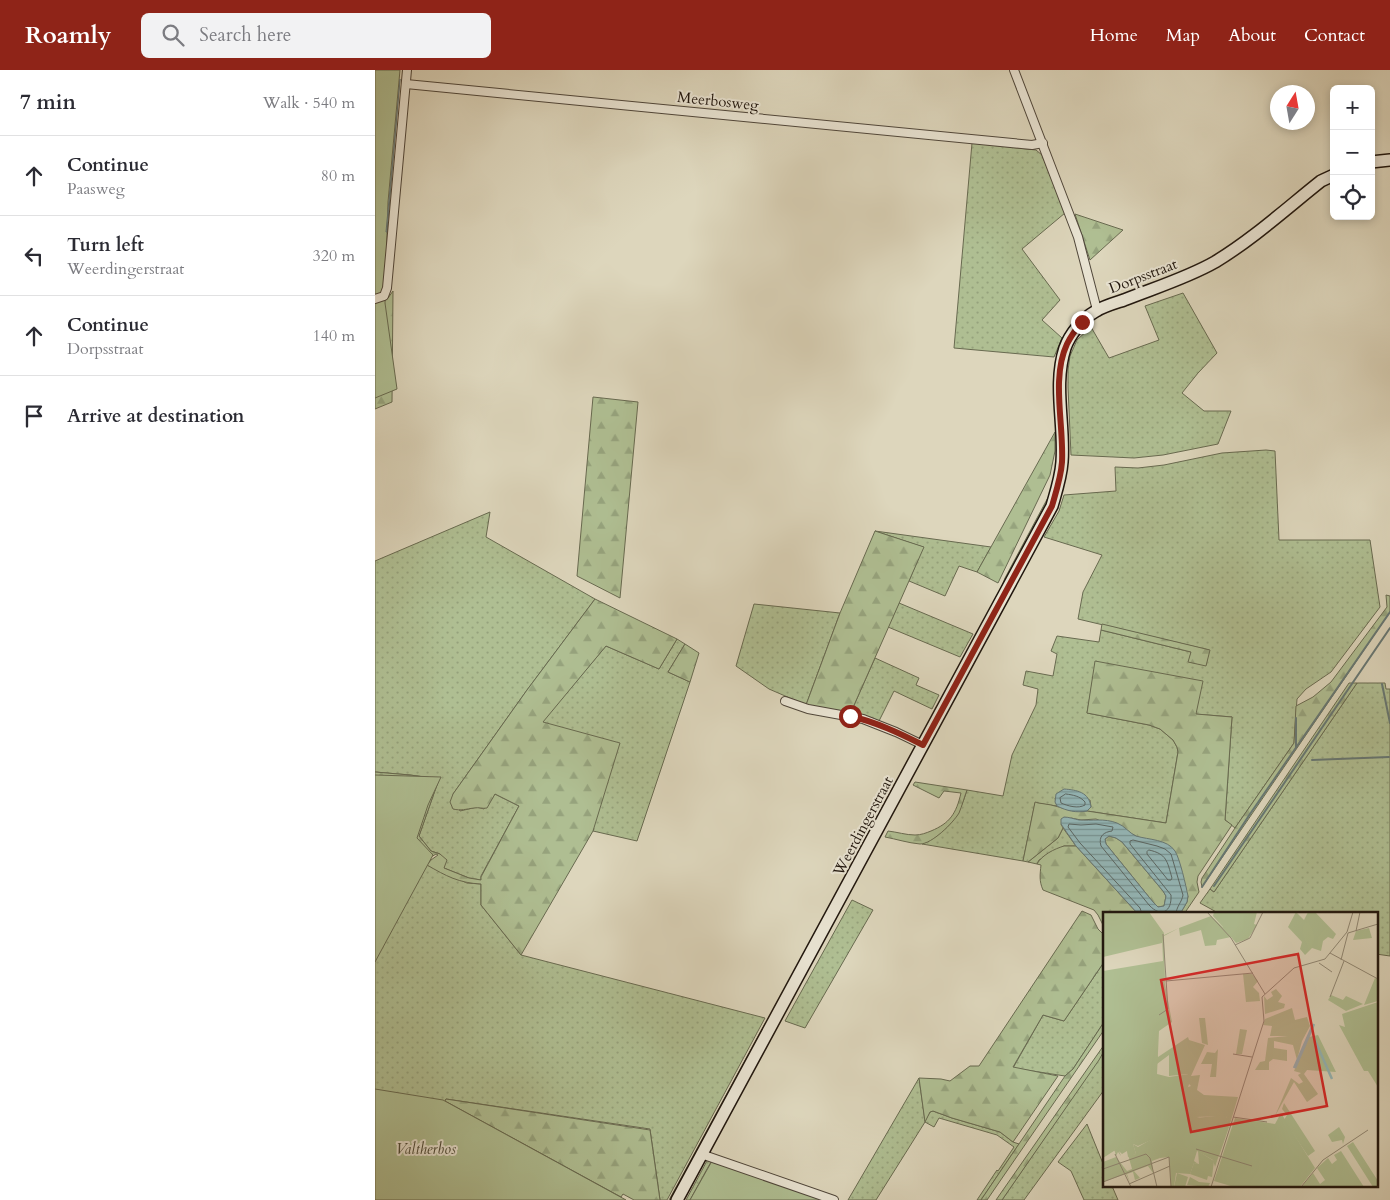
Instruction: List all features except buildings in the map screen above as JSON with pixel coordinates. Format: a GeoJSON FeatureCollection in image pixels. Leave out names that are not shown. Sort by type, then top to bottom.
{"type":"FeatureCollection","features":[{"type":"Feature","properties":{"kind":"main road"},"geometry":{"type":"LineString","coordinates":[[1375,162],[1390,160]]}},
{"type":"Feature","properties":{"kind":"main road","name":"Dorpsstraat"},"geometry":{"type":"LineString","coordinates":[[1062,461],[1060,379],[1063,356],[1067,342],[1082,322],[1097,310],[1215,262],[1247,240],[1321,181],[1330,177]]}},
{"type":"Feature","properties":{"kind":"main road","name":"Weerdingerstraat"},"geometry":{"type":"LineString","coordinates":[[677,1200],[1052,506],[1062,461]]}},
{"type":"Feature","properties":{"kind":"street"},"geometry":{"type":"LineString","coordinates":[[375,299],[384,296],[387,288],[407,70]]}},
{"type":"Feature","properties":{"kind":"street"},"geometry":{"type":"LineString","coordinates":[[1014,70],[1078,237],[1097,310]]}},
{"type":"Feature","properties":{"kind":"street","name":"Meerbosweg"},"geometry":{"type":"LineString","coordinates":[[406,84],[1033,145],[1043,143]]}},
{"type":"Feature","properties":{"kind":"street"},"geometry":{"type":"LineString","coordinates":[[785,701],[808,709],[863,719],[923,745]]}},
{"type":"Feature","properties":{"kind":"street"},"geometry":{"type":"LineString","coordinates":[[701,1154],[833,1200]]}},
{"type":"Feature","properties":{"kind":"green space"},"geometry":{"type":"Polygon","coordinates":[[[375,70],[400,70],[388,202],[385,303],[397,389],[375,398],[375,70]]]}},
{"type":"Feature","properties":{"kind":"green space"},"geometry":{"type":"Polygon","coordinates":[[[972,143],[1036,150],[1042,155],[1065,213],[1022,249],[1060,300],[1042,320],[1062,338],[1054,357],[954,348],[972,143]]]}},
{"type":"Feature","properties":{"kind":"green space"},"geometry":{"type":"Polygon","coordinates":[[[1075,214],[1123,230],[1090,260],[1075,214]]]}},
{"type":"Feature","properties":{"kind":"green space"},"geometry":{"type":"Polygon","coordinates":[[[393,291],[392,402],[375,409],[375,301],[388,298],[393,291]]]}},
{"type":"Feature","properties":{"kind":"green space"},"geometry":{"type":"Polygon","coordinates":[[[1183,293],[1217,353],[1182,393],[1204,411],[1231,411],[1218,444],[1163,455],[1134,458],[1071,455],[1068,370],[1070,356],[1077,340],[1091,327],[1109,358],[1159,340],[1145,306],[1183,293]]]}},
{"type":"Feature","properties":{"kind":"green space"},"geometry":{"type":"Polygon","coordinates":[[[593,397],[638,402],[620,598],[577,576],[593,397]]]}},
{"type":"Feature","properties":{"kind":"green space"},"geometry":{"type":"Polygon","coordinates":[[[1055,432],[1055,451],[1050,475],[998,583],[977,572],[1055,432]]]}},
{"type":"Feature","properties":{"kind":"green space"},"geometry":{"type":"Polygon","coordinates":[[[1275,451],[1279,540],[1370,540],[1380,607],[1331,672],[1306,689],[1297,699],[1294,743],[1235,828],[1225,820],[1232,717],[1195,714],[1096,661],[1087,713],[1149,725],[1160,729],[1173,740],[1177,747],[1178,752],[1166,823],[1087,811],[1091,807],[1090,800],[1055,798],[1057,806],[1035,803],[1023,861],[922,844],[939,834],[951,823],[960,809],[967,790],[1003,796],[1012,755],[1036,705],[1038,689],[1023,685],[1026,671],[1053,676],[1057,654],[1051,651],[1057,636],[1099,642],[1101,630],[1191,652],[1189,662],[1206,665],[1209,650],[1078,619],[1083,592],[1102,555],[1044,537],[1059,511],[1064,495],[1116,491],[1115,467],[1138,468],[1164,465],[1222,453],[1275,451]]]}},
{"type":"Feature","properties":{"kind":"green space"},"geometry":{"type":"Polygon","coordinates":[[[1052,490],[1047,506],[994,606],[1005,578],[1052,490]]]}},
{"type":"Feature","properties":{"kind":"green space"},"geometry":{"type":"Polygon","coordinates":[[[490,512],[486,537],[595,599],[453,794],[460,811],[477,807],[484,809],[495,794],[519,806],[481,876],[481,880],[469,878],[444,868],[440,854],[431,851],[419,836],[439,779],[375,772],[375,561],[490,512]]]}},
{"type":"Feature","properties":{"kind":"green space"},"geometry":{"type":"Polygon","coordinates":[[[875,531],[991,547],[977,572],[959,566],[945,596],[909,581],[923,547],[875,531]]]}},
{"type":"Feature","properties":{"kind":"green space"},"geometry":{"type":"Polygon","coordinates":[[[875,531],[924,547],[851,712],[828,710],[806,705],[840,613],[875,531]]]}},
{"type":"Feature","properties":{"kind":"green space"},"geometry":{"type":"Polygon","coordinates":[[[1386,595],[1390,596],[1390,612],[1202,887],[1202,878],[1294,743],[1296,706],[1313,697],[1331,682],[1387,607],[1386,595]]]}},
{"type":"Feature","properties":{"kind":"green space"},"geometry":{"type":"Polygon","coordinates":[[[595,599],[677,639],[659,669],[606,646],[543,722],[620,743],[593,831],[521,955],[481,905],[481,884],[453,878],[427,865],[438,855],[436,854],[431,857],[375,955],[375,772],[439,779],[419,836],[431,851],[440,854],[447,860],[444,868],[469,878],[481,880],[519,806],[495,794],[487,808],[456,810],[453,809],[450,802],[453,794],[595,599]]]}},
{"type":"Feature","properties":{"kind":"green space"},"geometry":{"type":"Polygon","coordinates":[[[899,603],[973,634],[960,657],[888,627],[899,603]]]}},
{"type":"Feature","properties":{"kind":"green space"},"geometry":{"type":"Polygon","coordinates":[[[754,604],[840,613],[806,705],[769,689],[736,666],[754,604]]]}},
{"type":"Feature","properties":{"kind":"green space"},"geometry":{"type":"Polygon","coordinates":[[[1102,624],[1210,650],[1206,666],[1188,662],[1191,652],[1101,630],[1102,624]]]}},
{"type":"Feature","properties":{"kind":"green space"},"geometry":{"type":"Polygon","coordinates":[[[677,639],[685,644],[668,672],[690,682],[637,841],[593,831],[594,829],[542,722],[606,646],[659,669],[677,639]]]}},
{"type":"Feature","properties":{"kind":"green space"},"geometry":{"type":"Polygon","coordinates":[[[685,644],[699,653],[690,682],[668,672],[685,644]]]}},
{"type":"Feature","properties":{"kind":"green space"},"geometry":{"type":"Polygon","coordinates":[[[875,658],[919,678],[916,685],[939,695],[932,709],[894,691],[879,721],[851,712],[875,658]]]}},
{"type":"Feature","properties":{"kind":"green space"},"geometry":{"type":"Polygon","coordinates":[[[1095,661],[1203,681],[1196,714],[1232,717],[1225,820],[1232,825],[1198,876],[1199,892],[1185,912],[1181,912],[1188,896],[1136,836],[1096,819],[1081,820],[1071,818],[1061,824],[1063,828],[1058,838],[1028,862],[1023,861],[1035,802],[1075,811],[1087,811],[1166,823],[1178,752],[1173,740],[1160,729],[1149,725],[1087,713],[1095,661]]]}},
{"type":"Feature","properties":{"kind":"green space"},"geometry":{"type":"Polygon","coordinates":[[[1349,683],[1357,683],[1214,892],[1210,889],[1349,683]]]}},
{"type":"Feature","properties":{"kind":"green space"},"geometry":{"type":"Polygon","coordinates":[[[1357,683],[1385,683],[1386,689],[1390,689],[1390,956],[1377,954],[1377,912],[1216,912],[1200,903],[1210,889],[1214,892],[1357,683]]]}},
{"type":"Feature","properties":{"kind":"green space"},"geometry":{"type":"Polygon","coordinates":[[[375,775],[441,777],[428,805],[417,838],[433,855],[375,962],[375,775]]]}},
{"type":"Feature","properties":{"kind":"green space"},"geometry":{"type":"Polygon","coordinates":[[[915,782],[967,790],[959,813],[942,832],[925,843],[920,844],[885,837],[888,831],[915,835],[938,828],[948,821],[957,807],[961,793],[944,791],[939,798],[913,785],[915,782]]]}},
{"type":"Feature","properties":{"kind":"green space"},"geometry":{"type":"Polygon","coordinates":[[[1063,828],[1076,846],[1064,846],[1039,860],[1037,864],[1028,862],[1058,838],[1063,828]]]}},
{"type":"Feature","properties":{"kind":"green space"},"geometry":{"type":"Polygon","coordinates":[[[1109,836],[1122,842],[1163,891],[1166,896],[1164,906],[1158,907],[1153,902],[1106,844],[1105,839],[1109,836]]]}},
{"type":"Feature","properties":{"kind":"green space"},"geometry":{"type":"Polygon","coordinates":[[[1064,846],[1076,846],[1136,912],[1103,912],[1103,925],[1094,910],[1043,890],[1040,881],[1041,865],[1037,864],[1042,858],[1064,846]]]}},
{"type":"Feature","properties":{"kind":"green space"},"geometry":{"type":"Polygon","coordinates":[[[427,865],[467,883],[481,884],[481,905],[521,955],[765,1018],[667,1200],[660,1200],[650,1129],[445,1100],[621,1197],[375,1092],[375,959],[427,865]]]}},
{"type":"Feature","properties":{"kind":"green space"},"geometry":{"type":"Polygon","coordinates":[[[852,900],[873,910],[805,1028],[785,1021],[852,900]]]}},
{"type":"Feature","properties":{"kind":"green space"},"geometry":{"type":"Polygon","coordinates":[[[1082,911],[1091,915],[1098,929],[1103,934],[1103,963],[1064,1021],[1043,1015],[1013,1067],[1058,1076],[1013,1142],[1000,1132],[933,1111],[930,1112],[925,1122],[919,1078],[950,1081],[970,1066],[979,1066],[1082,911]]]}},
{"type":"Feature","properties":{"kind":"green space"},"geometry":{"type":"Polygon","coordinates":[[[1103,963],[1103,1024],[1073,1069],[1065,1076],[1013,1068],[1043,1015],[1064,1021],[1103,963]]]}},
{"type":"Feature","properties":{"kind":"green space"},"geometry":{"type":"Polygon","coordinates":[[[766,1022],[768,1024],[673,1200],[669,1200],[766,1022]]]}},
{"type":"Feature","properties":{"kind":"green space"},"geometry":{"type":"Polygon","coordinates":[[[1103,1024],[1103,1031],[987,1200],[981,1200],[1065,1076],[1073,1069],[1103,1024]]]}},
{"type":"Feature","properties":{"kind":"green space"},"geometry":{"type":"Polygon","coordinates":[[[1103,1046],[1103,1053],[1099,1060],[1002,1200],[996,1200],[1103,1046]]]}},
{"type":"Feature","properties":{"kind":"green space"},"geometry":{"type":"Polygon","coordinates":[[[1103,1052],[1103,1091],[1024,1200],[1002,1200],[1103,1052]]]}},
{"type":"Feature","properties":{"kind":"green space"},"geometry":{"type":"Polygon","coordinates":[[[919,1078],[925,1121],[930,1112],[933,1111],[1000,1132],[1013,1142],[1019,1144],[981,1200],[977,1200],[1014,1147],[997,1135],[939,1118],[934,1127],[925,1122],[876,1200],[848,1200],[919,1078]]]}},
{"type":"Feature","properties":{"kind":"green space","name":"Valtherbos"},"geometry":{"type":"Polygon","coordinates":[[[375,1089],[443,1100],[626,1200],[375,1200],[375,1089]]]}},
{"type":"Feature","properties":{"kind":"green space"},"geometry":{"type":"Polygon","coordinates":[[[446,1099],[650,1130],[660,1200],[634,1200],[623,1194],[621,1197],[445,1101],[446,1099]]]}},
{"type":"Feature","properties":{"kind":"green space"},"geometry":{"type":"Polygon","coordinates":[[[1087,1124],[1103,1164],[1103,1188],[1113,1188],[1118,1200],[1084,1200],[1071,1171],[1058,1162],[1087,1124]]]}},
{"type":"Feature","properties":{"kind":"green space"},"geometry":{"type":"Polygon","coordinates":[[[708,1159],[712,1160],[690,1200],[686,1200],[708,1159]]]}},
{"type":"Feature","properties":{"kind":"green space"},"geometry":{"type":"Polygon","coordinates":[[[712,1161],[824,1200],[690,1200],[712,1161]]]}},
{"type":"Feature","properties":{"kind":"water"},"geometry":{"type":"Polygon","coordinates":[[[400,79],[387,232],[386,232],[400,79]]]}},
{"type":"Feature","properties":{"kind":"water"},"geometry":{"type":"Polygon","coordinates":[[[1064,789],[1078,791],[1085,795],[1091,807],[1087,811],[1079,812],[1057,806],[1055,802],[1056,794],[1064,789]]]}},
{"type":"Feature","properties":{"kind":"water"},"geometry":{"type":"Polygon","coordinates":[[[1064,817],[1079,820],[1112,821],[1120,824],[1136,836],[1163,842],[1172,847],[1179,860],[1188,896],[1181,912],[1136,912],[1076,846],[1061,824],[1061,819],[1064,817]],[[1109,836],[1105,839],[1106,844],[1153,902],[1158,907],[1164,906],[1166,896],[1163,891],[1122,842],[1109,836]]]}},
{"type":"Feature","properties":{"kind":"waterway"},"geometry":{"type":"LineString","coordinates":[[1202,887],[1250,814],[1390,612]]}},
{"type":"Feature","properties":{"kind":"waterway"},"geometry":{"type":"LineString","coordinates":[[1214,886],[1390,628]]}},
{"type":"Feature","properties":{"kind":"waterway"},"geometry":{"type":"LineString","coordinates":[[1382,684],[1390,723]]}},
{"type":"Feature","properties":{"kind":"waterway"},"geometry":{"type":"LineString","coordinates":[[1296,718],[1296,748]]}},
{"type":"Feature","properties":{"kind":"waterway"},"geometry":{"type":"LineString","coordinates":[[1312,760],[1389,757]]}},
{"type":"Feature","properties":{"kind":"route"},"geometry":{"type":"LineString","coordinates":[[850,716],[896,732],[923,745],[1052,506],[1062,461],[1061,366],[1067,342],[1082,322]]}}]}
